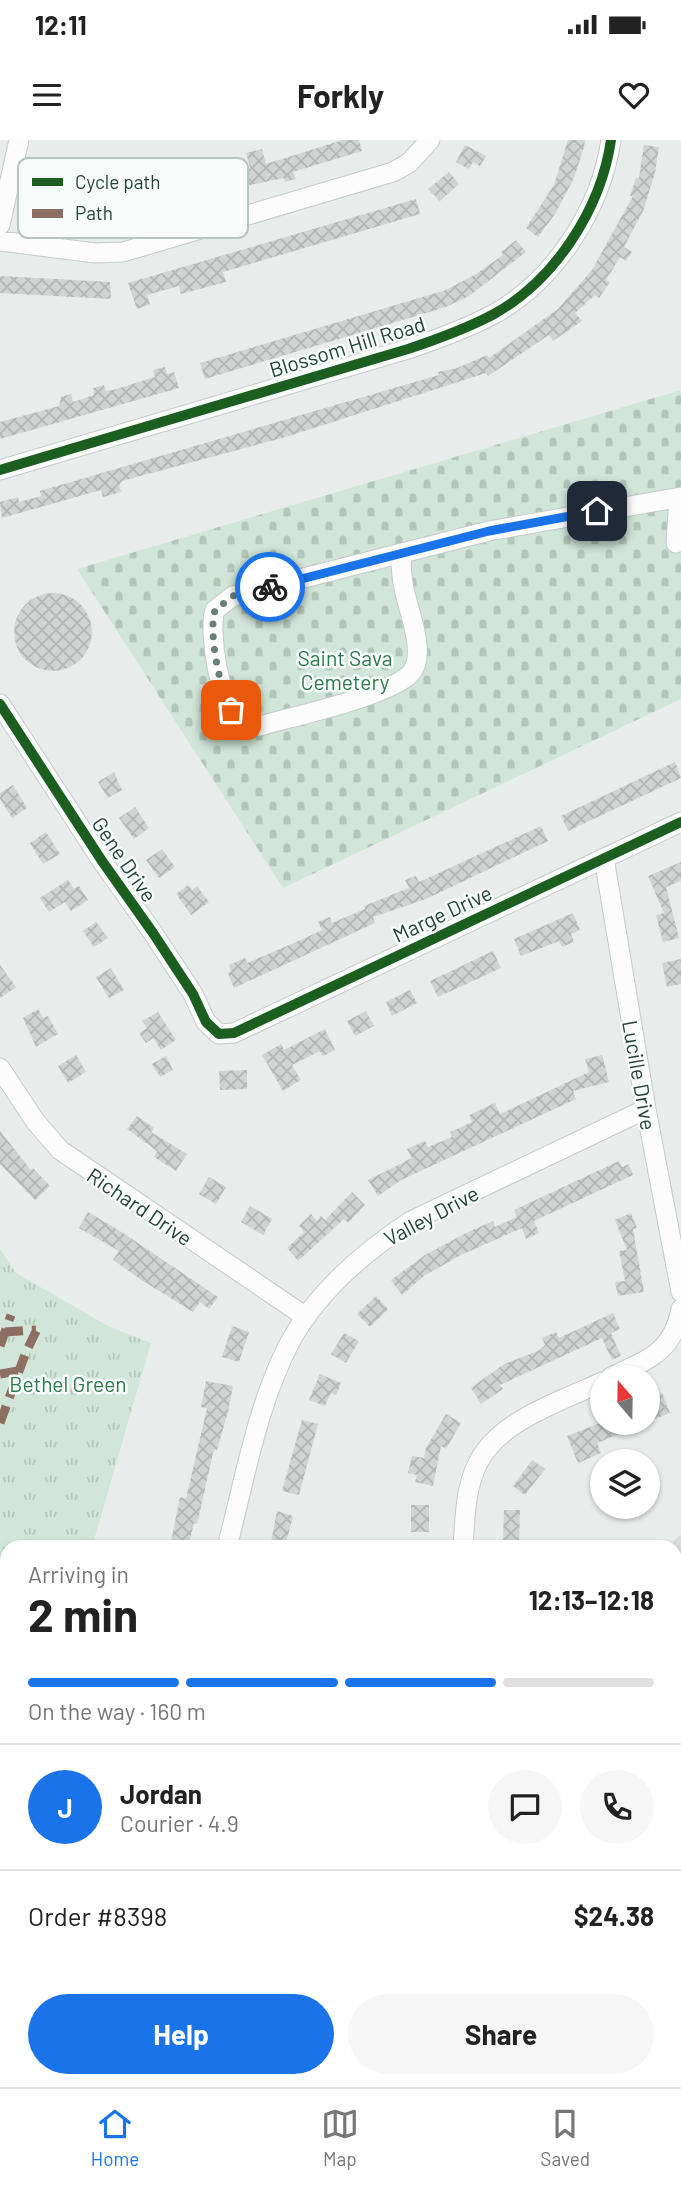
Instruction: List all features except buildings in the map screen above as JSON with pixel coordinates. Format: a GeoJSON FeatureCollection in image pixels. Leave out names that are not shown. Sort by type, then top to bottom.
{"type":"FeatureCollection","features":[{"type":"Feature","properties":{"kind":"street"},"geometry":{"type":"LineString","coordinates":[[0,225],[19,140]]}},
{"type":"Feature","properties":{"kind":"street"},"geometry":{"type":"LineString","coordinates":[[248,215],[393,172],[409,163],[430,140]]}},
{"type":"Feature","properties":{"kind":"street","name":"Blossom Hill Road"},"geometry":{"type":"LineString","coordinates":[[0,470],[408,349],[459,331],[496,313],[528,289],[563,252],[587,214],[602,181],[611,140]]}},
{"type":"Feature","properties":{"kind":"street"},"geometry":{"type":"LineString","coordinates":[[0,241],[96,253],[123,252],[170,238]]}},
{"type":"Feature","properties":{"kind":"street"},"geometry":{"type":"LineString","coordinates":[[402,553],[401,579],[417,647],[413,671],[386,689],[260,726],[247,725],[238,720],[225,699],[212,632],[215,610],[233,596],[402,553],[516,526],[680,497],[676,543]]}},
{"type":"Feature","properties":{"kind":"street","name":"Gene Drive"},"geometry":{"type":"LineString","coordinates":[[0,704],[108,871],[193,994],[206,1022],[219,1034]]}},
{"type":"Feature","properties":{"kind":"street","name":"Marge Drive"},"geometry":{"type":"LineString","coordinates":[[219,1034],[234,1033],[681,822]]}},
{"type":"Feature","properties":{"kind":"street","name":"Lucille Drive"},"geometry":{"type":"LineString","coordinates":[[604,858],[646,1109],[681,1292]]}},
{"type":"Feature","properties":{"kind":"street","name":"Richard Drive"},"geometry":{"type":"LineString","coordinates":[[0,1068],[35,1121],[60,1150],[306,1317]]}},
{"type":"Feature","properties":{"kind":"street","name":"Valley Drive"},"geometry":{"type":"LineString","coordinates":[[229,1540],[261,1418],[290,1342],[306,1317],[354,1264],[411,1222],[646,1109]]}},
{"type":"Feature","properties":{"kind":"street"},"geometry":{"type":"LineString","coordinates":[[636,1365],[656,1355],[671,1341],[681,1309]]}},
{"type":"Feature","properties":{"kind":"street"},"geometry":{"type":"LineString","coordinates":[[464,1540],[469,1488],[478,1462],[492,1443],[537,1414],[590,1388]]}},
{"type":"Feature","properties":{"kind":"green space","name":"Saint Sava Cemetery"},"geometry":{"type":"Polygon","coordinates":[[[681,390],[681,699],[283,888],[77,569],[681,390]]]}},
{"type":"Feature","properties":{"kind":"green space","name":"Bethel Green"},"geometry":{"type":"Polygon","coordinates":[[[0,1249],[16,1273],[110,1327],[151,1343],[94,1540],[0,1540],[0,1249]]]}},
{"type":"Feature","properties":{"kind":"marked path"},"geometry":{"type":"LineString","coordinates":[[0,1346],[11,1315]]}},
{"type":"Feature","properties":{"kind":"marked path"},"geometry":{"type":"LineString","coordinates":[[0,1423],[26,1352],[40,1323]]}},
{"type":"Feature","properties":{"kind":"marked path"},"geometry":{"type":"LineString","coordinates":[[5,1332],[36,1330]]}},
{"type":"Feature","properties":{"kind":"marked path"},"geometry":{"type":"LineString","coordinates":[[0,1374],[18,1371]]}},
{"type":"Feature","properties":{"kind":"cycle path"},"geometry":{"type":"LineString","coordinates":[[0,470],[408,349],[494,314],[537,282],[572,240],[597,192],[611,140]]}},
{"type":"Feature","properties":{"kind":"cycle path"},"geometry":{"type":"LineString","coordinates":[[0,704],[193,994],[206,1022],[219,1034],[234,1033],[681,822]]}},
{"type":"Feature","properties":{"kind":"way so far"},"geometry":{"type":"LineString","coordinates":[[231,710],[225,699],[212,632],[215,610],[233,596],[270,587]]}},
{"type":"Feature","properties":{"kind":"route"},"geometry":{"type":"LineString","coordinates":[[270,587],[489,531],[597,511]]}}]}
